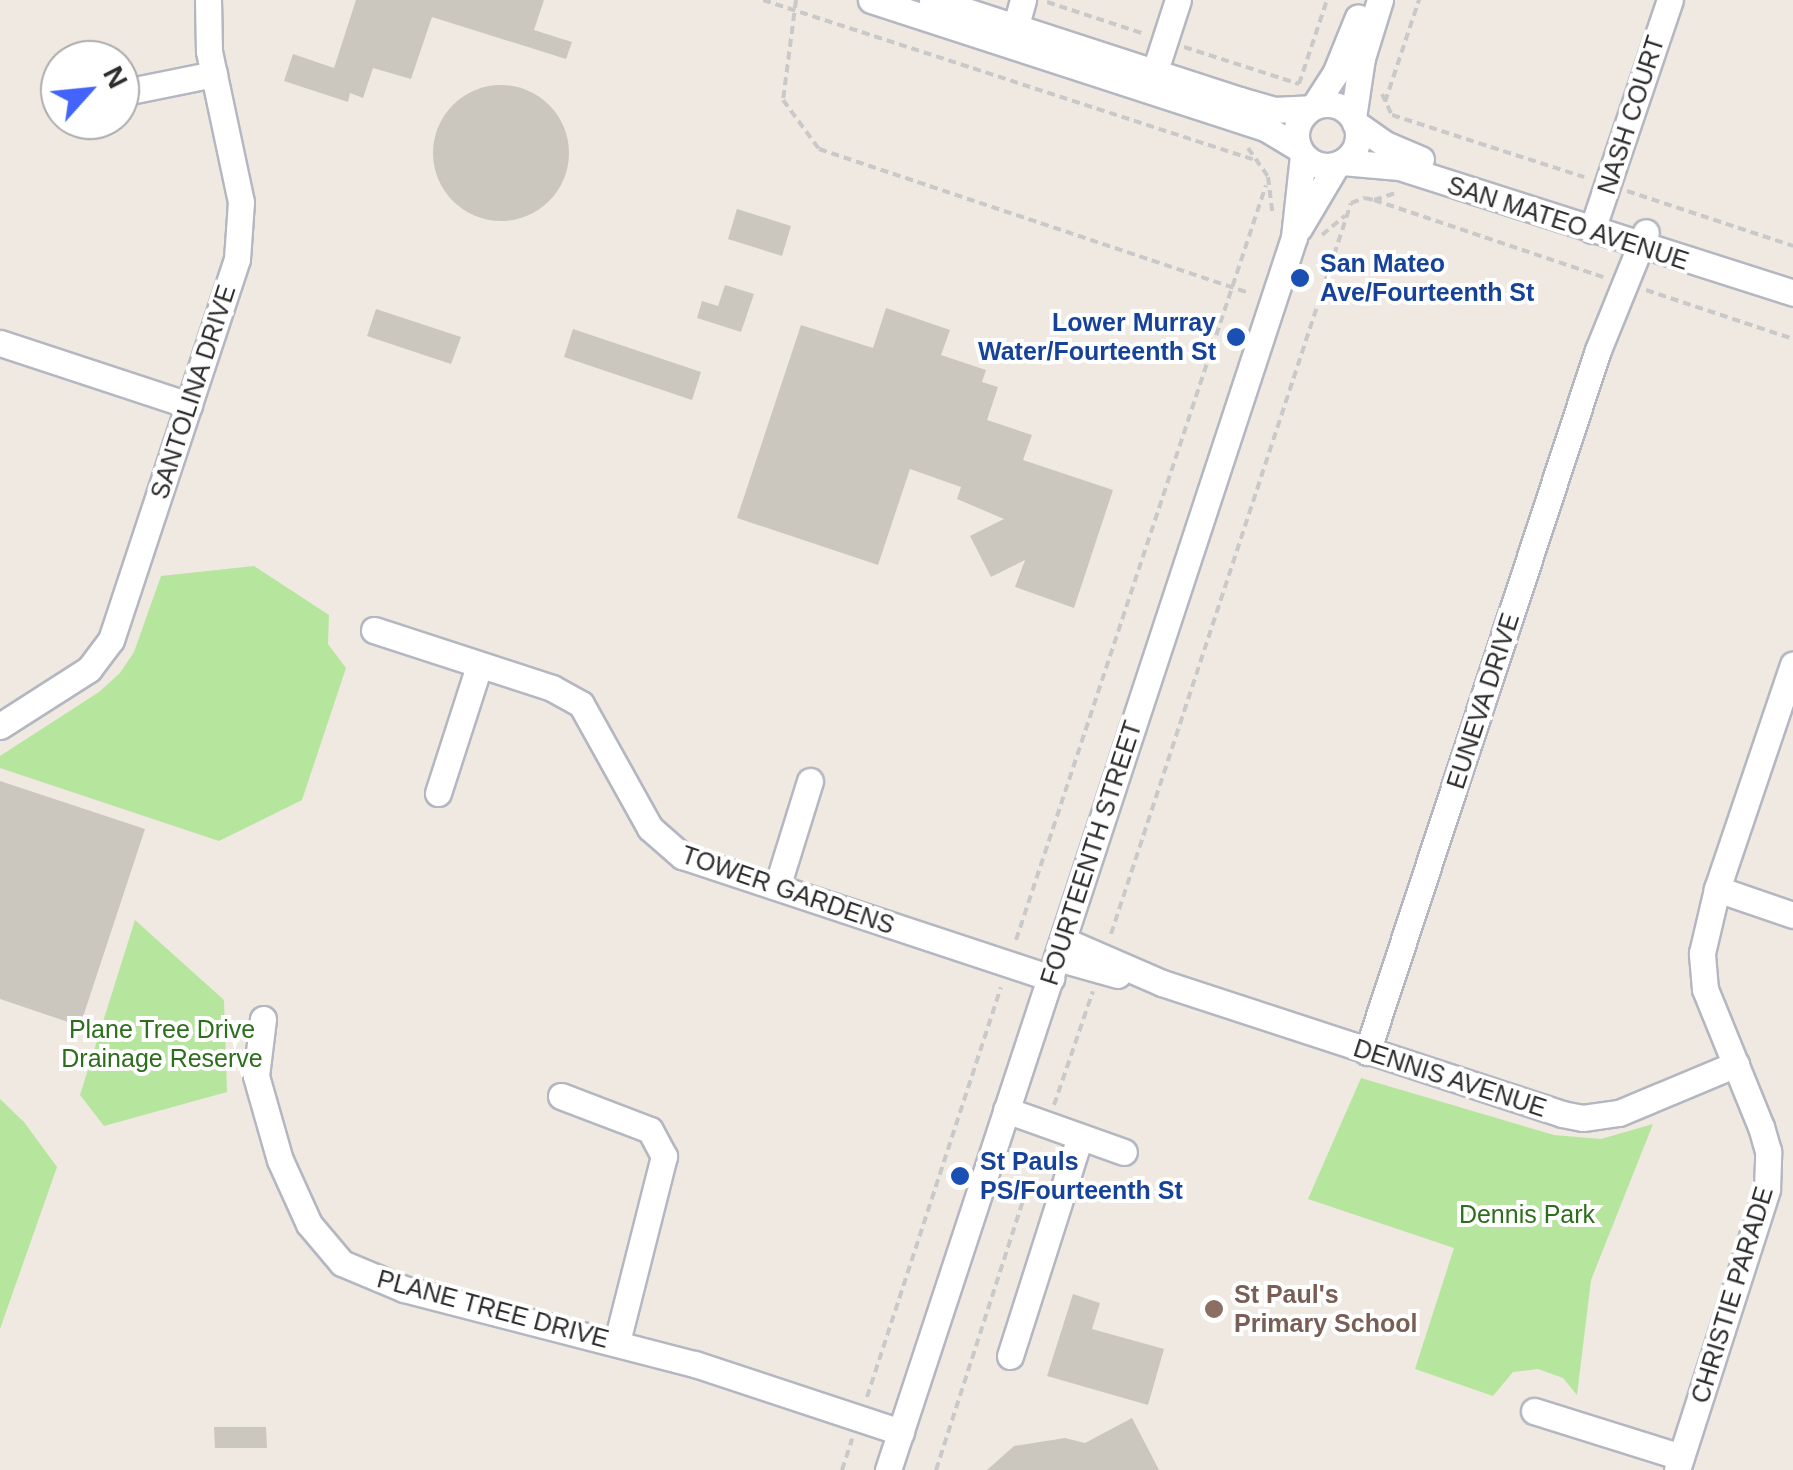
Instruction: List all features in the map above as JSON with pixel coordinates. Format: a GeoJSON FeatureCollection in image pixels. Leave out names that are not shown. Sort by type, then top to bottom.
{"type":"FeatureCollection","features":[{"type":"Feature","properties":{"kind":"street","name":"SANTOLINA DRIVE"},"geometry":{"type":"LineString","coordinates":[[0,726],[89,669],[111,640],[237,259],[243,222],[206,30],[208,0]]}},
{"type":"Feature","properties":{"kind":"street"},"geometry":{"type":"LineString","coordinates":[[871,0],[1013,37],[1152,82],[1267,129],[1318,165],[1340,163],[1354,150],[1362,58],[1380,0]]}},
{"type":"Feature","properties":{"kind":"street"},"geometry":{"type":"LineString","coordinates":[[932,0],[1013,37]]}},
{"type":"Feature","properties":{"kind":"street"},"geometry":{"type":"LineString","coordinates":[[1013,37],[1023,0]]}},
{"type":"Feature","properties":{"kind":"street"},"geometry":{"type":"LineString","coordinates":[[1152,82],[1178,0]]}},
{"type":"Feature","properties":{"kind":"street"},"geometry":{"type":"LineString","coordinates":[[1300,152],[1298,122],[1335,74],[1363,0]]}},
{"type":"Feature","properties":{"kind":"street","name":"NASH COURT"},"geometry":{"type":"LineString","coordinates":[[1595,223],[1670,0]]}},
{"type":"Feature","properties":{"kind":"street"},"geometry":{"type":"LineString","coordinates":[[140,89],[214,74]]}},
{"type":"Feature","properties":{"kind":"street"},"geometry":{"type":"LineString","coordinates":[[1152,82],[1274,110],[1340,106],[1354,121]]}},
{"type":"Feature","properties":{"kind":"street","name":"SAN MATEO AVENUE"},"geometry":{"type":"LineString","coordinates":[[1354,121],[1405,154],[1793,293]]}},
{"type":"Feature","properties":{"kind":"street","name":"FOURTEENTH STREET"},"geometry":{"type":"LineString","coordinates":[[888,1470],[1274,301],[1294,237],[1300,152]]}},
{"type":"Feature","properties":{"kind":"street","name":"SAN MATEO AVENUE"},"geometry":{"type":"LineString","coordinates":[[1340,163],[1398,167],[1595,223]]}},
{"type":"Feature","properties":{"kind":"street","name":"FOURTEENTH STREET"},"geometry":{"type":"LineString","coordinates":[[1294,237],[1340,163]]}},
{"type":"Feature","properties":{"kind":"street","name":"SAN MATEO AVENUE"},"geometry":{"type":"LineString","coordinates":[[1635,237],[1793,285]]}},
{"type":"Feature","properties":{"kind":"street","name":"EUNEVA DRIVE"},"geometry":{"type":"LineString","coordinates":[[1367,1052],[1635,237]]}},
{"type":"Feature","properties":{"kind":"street"},"geometry":{"type":"LineString","coordinates":[[0,343],[189,405]]}},
{"type":"Feature","properties":{"kind":"street","name":"TOWER GARDENS"},"geometry":{"type":"LineString","coordinates":[[374,630],[552,688],[581,704],[650,828],[671,849],[1008,964],[1057,959]]}},
{"type":"Feature","properties":{"kind":"street","name":"CHRISTIE PARADE"},"geometry":{"type":"LineString","coordinates":[[1679,1464],[1767,1190],[1768,1151],[1709,1001],[1702,970],[1705,936],[1793,664]]}},
{"type":"Feature","properties":{"kind":"street"},"geometry":{"type":"LineString","coordinates":[[438,793],[479,666]]}},
{"type":"Feature","properties":{"kind":"street"},"geometry":{"type":"LineString","coordinates":[[778,887],[810,781]]}},
{"type":"Feature","properties":{"kind":"street"},"geometry":{"type":"LineString","coordinates":[[1718,889],[1793,915]]}},
{"type":"Feature","properties":{"kind":"street","name":"DENNIS AVENUE"},"geometry":{"type":"LineString","coordinates":[[1057,959],[1102,963],[1367,1052],[1583,1118],[1638,1107],[1736,1064]]}},
{"type":"Feature","properties":{"kind":"street","name":"PLANE TREE DRIVE"},"geometry":{"type":"LineString","coordinates":[[262,1018],[256,1076],[280,1160],[309,1224],[342,1263],[404,1289],[617,1342],[900,1432]]}},
{"type":"Feature","properties":{"kind":"street"},"geometry":{"type":"LineString","coordinates":[[562,1096],[650,1130],[664,1156],[617,1342]]}},
{"type":"Feature","properties":{"kind":"street"},"geometry":{"type":"LineString","coordinates":[[1006,1110],[1124,1152]]}},
{"type":"Feature","properties":{"kind":"street"},"geometry":{"type":"LineString","coordinates":[[1010,1356],[1080,1136]]}},
{"type":"Feature","properties":{"kind":"street"},"geometry":{"type":"LineString","coordinates":[[1534,1411],[1679,1464]]}},
{"type":"Feature","properties":{"kind":"path"},"geometry":{"type":"LineString","coordinates":[[763,0],[1258,160],[1268,177],[864,1403]]}},
{"type":"Feature","properties":{"kind":"path"},"geometry":{"type":"LineString","coordinates":[[796,0],[783,100],[819,148],[1274,301]]}},
{"type":"Feature","properties":{"kind":"path"},"geometry":{"type":"LineString","coordinates":[[1286,80],[1299,84],[1327,0]]}},
{"type":"Feature","properties":{"kind":"path"},"geometry":{"type":"LineString","coordinates":[[1385,102],[1418,0]]}},
{"type":"Feature","properties":{"kind":"path"},"geometry":{"type":"LineString","coordinates":[[1381,91],[1392,115],[1793,246]]}},
{"type":"Feature","properties":{"kind":"path"},"geometry":{"type":"LineString","coordinates":[[936,1470],[1351,204],[1374,200],[1793,339]]}},
{"type":"Feature","properties":{"kind":"green space"},"geometry":{"type":"Polygon","coordinates":[[[254,566],[329,615],[328,644],[346,668],[302,800],[219,841],[0,768],[0,756],[99,692],[120,673],[134,652],[161,576],[254,566]]]}},
{"type":"Feature","properties":{"kind":"green space","name":"Plane Tree Drive Drainage Reserve"},"geometry":{"type":"Polygon","coordinates":[[[135,920],[224,1000],[227,1092],[104,1126],[80,1095],[135,920]]]}},
{"type":"Feature","properties":{"kind":"green space","name":"Dennis Park"},"geometry":{"type":"Polygon","coordinates":[[[1361,1078],[1554,1135],[1601,1139],[1653,1124],[1591,1280],[1577,1395],[1563,1378],[1538,1369],[1513,1372],[1493,1396],[1415,1369],[1454,1248],[1308,1199],[1361,1078]]]}},
{"type":"Feature","properties":{"kind":"green space"},"geometry":{"type":"Polygon","coordinates":[[[0,1099],[24,1122],[57,1167],[0,1329],[0,1099]]]}},
{"type":"Feature","properties":{"kind":"building"},"geometry":{"type":"Polygon","coordinates":[[[356,0],[544,0],[534,30],[572,42],[566,59],[432,17],[411,79],[373,68],[363,98],[350,93],[348,102],[284,81],[293,54],[334,68],[356,0]]]}},
{"type":"Feature","properties":{"kind":"building"},"geometry":{"type":"Polygon","coordinates":[[[501,85],[527,90],[549,105],[564,127],[569,153],[564,179],[549,201],[527,216],[501,221],[475,216],[453,201],[438,179],[433,153],[438,127],[453,105],[475,90],[501,85]]]}},
{"type":"Feature","properties":{"kind":"building"},"geometry":{"type":"Polygon","coordinates":[[[737,209],[791,226],[782,256],[728,239],[737,209]]]}},
{"type":"Feature","properties":{"kind":"building"},"geometry":{"type":"Polygon","coordinates":[[[725,285],[754,294],[741,332],[697,318],[702,301],[718,306],[725,285]]]}},
{"type":"Feature","properties":{"kind":"building"},"geometry":{"type":"Polygon","coordinates":[[[886,308],[950,330],[941,355],[986,370],[982,382],[998,387],[987,420],[1032,435],[1023,460],[1113,490],[1074,608],[1015,587],[1025,560],[991,577],[970,536],[1004,519],[957,499],[961,487],[910,469],[878,565],[737,518],[801,325],[873,348],[886,308]]]}},
{"type":"Feature","properties":{"kind":"building"},"geometry":{"type":"Polygon","coordinates":[[[376,309],[461,337],[451,364],[367,336],[376,309]]]}},
{"type":"Feature","properties":{"kind":"building"},"geometry":{"type":"Polygon","coordinates":[[[573,329],[701,372],[692,400],[564,357],[573,329]]]}},
{"type":"Feature","properties":{"kind":"building"},"geometry":{"type":"Polygon","coordinates":[[[0,781],[145,829],[80,1026],[0,999],[0,781]]]}},
{"type":"Feature","properties":{"kind":"building"},"geometry":{"type":"Polygon","coordinates":[[[1073,1294],[1100,1303],[1092,1329],[1164,1349],[1148,1405],[1047,1376],[1073,1294]]]}},
{"type":"Feature","properties":{"kind":"building"},"geometry":{"type":"Polygon","coordinates":[[[1132,1418],[1159,1470],[987,1470],[1014,1446],[1065,1438],[1085,1443],[1132,1418]]]}},
{"type":"Feature","properties":{"kind":"building"},"geometry":{"type":"Polygon","coordinates":[[[214,1427],[266,1427],[267,1448],[215,1448],[214,1427]]]}},
{"type":"Feature","properties":{"kind":"place","name":"San Mateo Ave/Fourteenth St"},"geometry":{"type":"Point","coordinates":[1300,278]}},
{"type":"Feature","properties":{"kind":"place","name":"Lower Murray Water/Fourteenth St"},"geometry":{"type":"Point","coordinates":[1236,337]}},
{"type":"Feature","properties":{"kind":"place","name":"St Pauls PS/Fourteenth St"},"geometry":{"type":"Point","coordinates":[960,1176]}},
{"type":"Feature","properties":{"kind":"place","name":"St Paul's Primary School"},"geometry":{"type":"Point","coordinates":[1214,1309]}}]}
